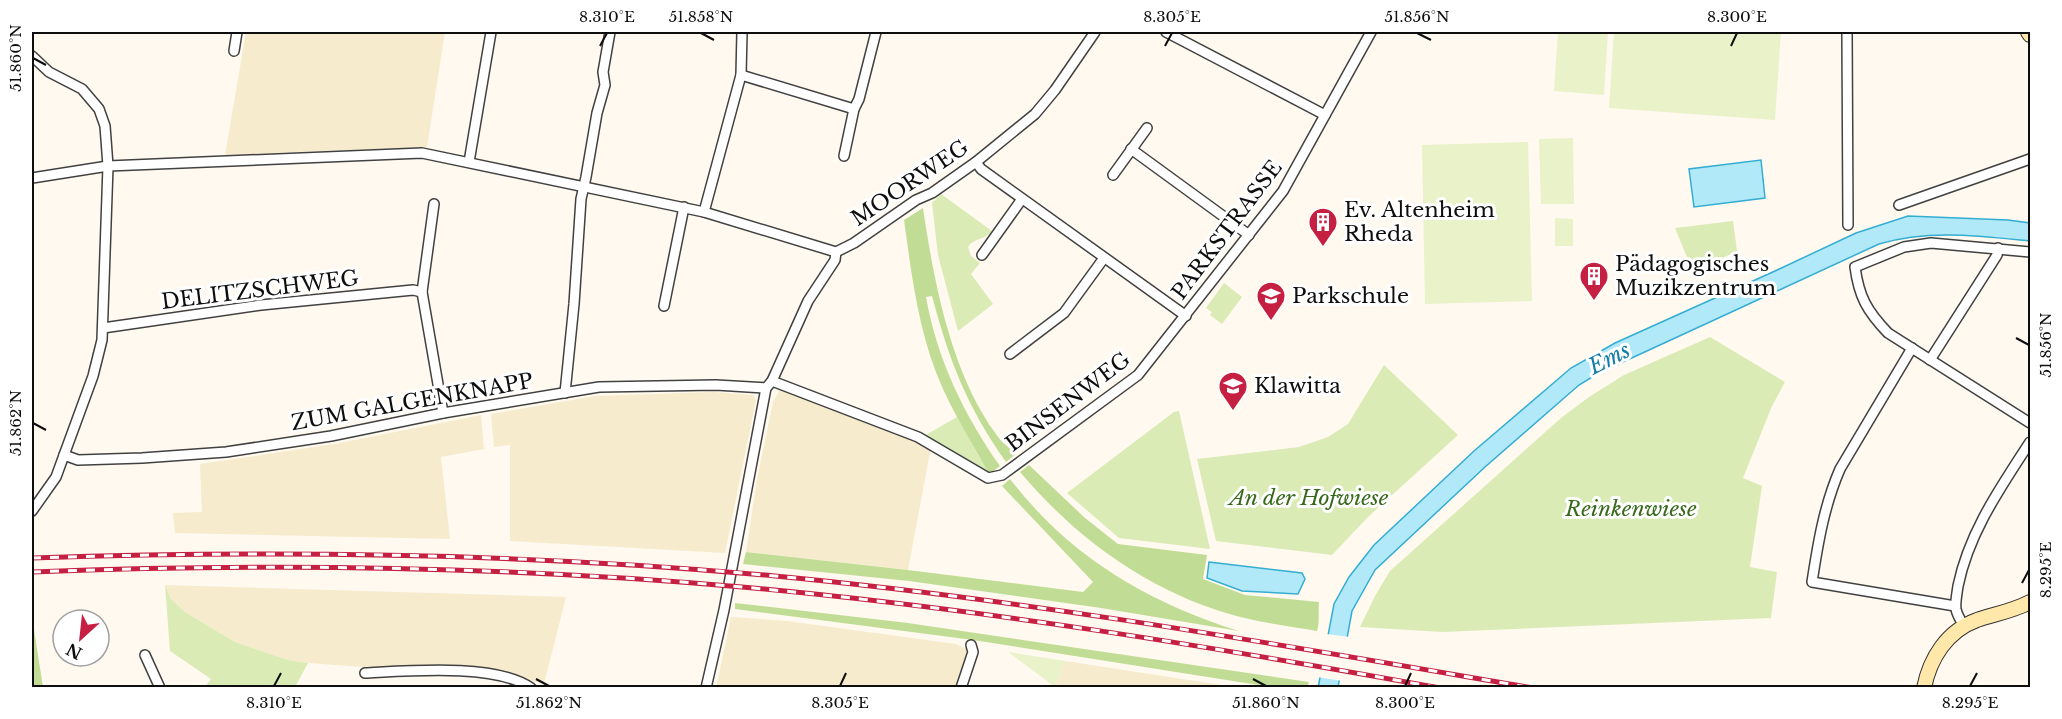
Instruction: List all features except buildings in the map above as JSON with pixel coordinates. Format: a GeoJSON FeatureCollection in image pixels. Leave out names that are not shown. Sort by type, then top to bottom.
{"type":"FeatureCollection","features":[{"type":"Feature","properties":{"kind":"main road"},"geometry":{"type":"LineString","coordinates":[[1924,687],[1929,667],[1938,650],[1964,626],[2031,602]]}},
{"type":"Feature","properties":{"kind":"street"},"geometry":{"type":"LineString","coordinates":[[234,51],[237,32]]}},
{"type":"Feature","properties":{"kind":"street"},"geometry":{"type":"LineString","coordinates":[[469,162],[491,32]]}},
{"type":"Feature","properties":{"kind":"street"},"geometry":{"type":"LineString","coordinates":[[565,393],[581,198],[597,113],[605,85],[603,72],[610,32]]}},
{"type":"Feature","properties":{"kind":"street"},"geometry":{"type":"LineString","coordinates":[[704,212],[741,75],[742,32]]}},
{"type":"Feature","properties":{"kind":"street"},"geometry":{"type":"LineString","coordinates":[[844,156],[854,109],[859,99],[876,32]]}},
{"type":"Feature","properties":{"kind":"street","name":"MOORWEG"},"geometry":{"type":"LineString","coordinates":[[836,252],[854,243],[916,200],[932,193],[976,162],[1035,114],[1049,98],[1095,32]]}},
{"type":"Feature","properties":{"kind":"street"},"geometry":{"type":"LineString","coordinates":[[1166,32],[1325,115]]}},
{"type":"Feature","properties":{"kind":"street","name":"PARKSTRASSE"},"geometry":{"type":"LineString","coordinates":[[976,162],[981,169],[1022,200],[1186,316],[1283,191],[1371,32]]}},
{"type":"Feature","properties":{"kind":"street"},"geometry":{"type":"LineString","coordinates":[[1847,32],[1848,225]]}},
{"type":"Feature","properties":{"kind":"street"},"geometry":{"type":"LineString","coordinates":[[32,57],[49,72],[82,89],[99,109],[105,126],[108,166],[102,340],[93,376],[56,477],[32,511]]}},
{"type":"Feature","properties":{"kind":"street"},"geometry":{"type":"LineString","coordinates":[[741,75],[854,109]]}},
{"type":"Feature","properties":{"kind":"street"},"geometry":{"type":"LineString","coordinates":[[1113,175],[1147,128]]}},
{"type":"Feature","properties":{"kind":"street"},"geometry":{"type":"LineString","coordinates":[[1131,149],[1249,235]]}},
{"type":"Feature","properties":{"kind":"street"},"geometry":{"type":"LineString","coordinates":[[32,178],[108,166],[422,153],[684,207],[836,252],[834,260],[808,301],[769,384],[722,620],[706,687]]}},
{"type":"Feature","properties":{"kind":"street"},"geometry":{"type":"LineString","coordinates":[[1899,205],[2031,159]]}},
{"type":"Feature","properties":{"kind":"street"},"geometry":{"type":"LineString","coordinates":[[982,255],[1022,200]]}},
{"type":"Feature","properties":{"kind":"street"},"geometry":{"type":"LineString","coordinates":[[434,204],[422,292],[443,413]]}},
{"type":"Feature","properties":{"kind":"street"},"geometry":{"type":"LineString","coordinates":[[664,306],[684,207]]}},
{"type":"Feature","properties":{"kind":"street"},"geometry":{"type":"LineString","coordinates":[[2031,252],[1931,243],[1904,247],[1855,267],[1858,288],[1865,305],[1888,333],[2031,423]]}},
{"type":"Feature","properties":{"kind":"street"},"geometry":{"type":"LineString","coordinates":[[1930,360],[1997,255],[1998,248]]}},
{"type":"Feature","properties":{"kind":"street"},"geometry":{"type":"LineString","coordinates":[[1010,354],[1064,312],[1104,258]]}},
{"type":"Feature","properties":{"kind":"street","name":"DELITZSCHWEG"},"geometry":{"type":"LineString","coordinates":[[103,328],[261,305],[413,290],[422,292]]}},
{"type":"Feature","properties":{"kind":"street","name":"BINSENWEG"},"geometry":{"type":"LineString","coordinates":[[769,384],[918,437],[988,478],[1002,475],[1138,375],[1186,316]]}},
{"type":"Feature","properties":{"kind":"street"},"geometry":{"type":"LineString","coordinates":[[1912,348],[1833,484],[1823,518],[1812,582],[1955,606]]}},
{"type":"Feature","properties":{"kind":"street","name":"ZUM GALGENKNAPP"},"geometry":{"type":"LineString","coordinates":[[64,455],[78,460],[132,459],[226,452],[331,436],[443,413],[599,387],[769,384]]}},
{"type":"Feature","properties":{"kind":"street"},"geometry":{"type":"LineString","coordinates":[[1964,626],[1955,606],[1960,574],[1988,507],[2031,442]]}},
{"type":"Feature","properties":{"kind":"street"},"geometry":{"type":"LineString","coordinates":[[961,687],[973,652],[971,645]]}},
{"type":"Feature","properties":{"kind":"street"},"geometry":{"type":"LineString","coordinates":[[145,655],[160,687]]}},
{"type":"Feature","properties":{"kind":"street"},"geometry":{"type":"LineString","coordinates":[[365,674],[448,670],[513,679],[531,687]]}},
{"type":"Feature","properties":{"kind":"shaded area"},"geometry":{"type":"Polygon","coordinates":[[[246,32],[445,32],[427,147],[225,155],[246,32]]]}},
{"type":"Feature","properties":{"kind":"shaded area"},"geometry":{"type":"Polygon","coordinates":[[[781,388],[931,447],[908,570],[746,552],[757,479],[773,402],[781,388]]]}},
{"type":"Feature","properties":{"kind":"shaded area"},"geometry":{"type":"Polygon","coordinates":[[[714,392],[753,395],[756,400],[725,553],[510,541],[510,445],[494,447],[491,414],[595,396],[714,392]]]}},
{"type":"Feature","properties":{"kind":"shaded area"},"geometry":{"type":"Polygon","coordinates":[[[481,415],[484,449],[441,457],[450,539],[175,533],[173,513],[202,512],[200,464],[334,444],[481,415]]]}},
{"type":"Feature","properties":{"kind":"shaded area"},"geometry":{"type":"Polygon","coordinates":[[[165,585],[566,597],[544,684],[482,667],[450,665],[363,667],[288,660],[235,642],[185,612],[171,599],[165,585]]]}},
{"type":"Feature","properties":{"kind":"shaded area"},"geometry":{"type":"Polygon","coordinates":[[[731,617],[787,621],[956,644],[970,651],[957,687],[716,688],[731,617]]]}},
{"type":"Feature","properties":{"kind":"shaded area"},"geometry":{"type":"Polygon","coordinates":[[[1065,661],[1163,676],[1235,687],[1055,687],[1065,661]]]}},
{"type":"Feature","properties":{"kind":"green space"},"geometry":{"type":"Polygon","coordinates":[[[1558,32],[1608,32],[1604,95],[1554,91],[1558,32]]]}},
{"type":"Feature","properties":{"kind":"green space"},"geometry":{"type":"Polygon","coordinates":[[[1614,32],[1781,32],[1775,120],[1609,108],[1614,32]]]}},
{"type":"Feature","properties":{"kind":"green space"},"geometry":{"type":"Polygon","coordinates":[[[1573,138],[1574,204],[1541,204],[1539,139],[1573,138]]]}},
{"type":"Feature","properties":{"kind":"green space"},"geometry":{"type":"Polygon","coordinates":[[[1528,142],[1532,301],[1425,304],[1422,145],[1528,142]]]}},
{"type":"Feature","properties":{"kind":"green space"},"geometry":{"type":"Polygon","coordinates":[[[941,194],[992,231],[968,247],[971,256],[980,263],[971,274],[993,304],[958,331],[938,255],[932,203],[941,194]]]}},
{"type":"Feature","properties":{"kind":"green space"},"geometry":{"type":"Polygon","coordinates":[[[923,208],[939,296],[956,355],[980,410],[998,437],[1016,454],[1006,462],[980,422],[945,341],[932,296],[926,297],[937,342],[954,386],[975,427],[1000,466],[989,474],[943,389],[922,328],[904,220],[923,208]]]}},
{"type":"Feature","properties":{"kind":"green space"},"geometry":{"type":"Polygon","coordinates":[[[1555,218],[1573,219],[1573,246],[1555,246],[1555,218]]]}},
{"type":"Feature","properties":{"kind":"green space"},"geometry":{"type":"Polygon","coordinates":[[[1733,221],[1737,251],[1693,272],[1675,228],[1733,221]]]}},
{"type":"Feature","properties":{"kind":"green space"},"geometry":{"type":"Polygon","coordinates":[[[1224,283],[1242,297],[1222,324],[1210,315],[1212,312],[1206,308],[1224,283]]]}},
{"type":"Feature","properties":{"kind":"green space","name":"Reinkenwiese"},"geometry":{"type":"Polygon","coordinates":[[[1710,337],[1785,382],[1772,406],[1743,478],[1762,486],[1750,567],[1777,572],[1771,618],[1442,632],[1360,627],[1390,571],[1561,418],[1624,375],[1710,337]]]}},
{"type":"Feature","properties":{"kind":"green space","name":"An der Hofwiese"},"geometry":{"type":"Polygon","coordinates":[[[1384,365],[1458,435],[1368,517],[1332,555],[1216,541],[1197,459],[1299,447],[1328,437],[1348,424],[1384,365]]]}},
{"type":"Feature","properties":{"kind":"green space"},"geometry":{"type":"Polygon","coordinates":[[[1179,411],[1210,549],[1119,538],[1067,493],[1174,412],[1179,411]]]}},
{"type":"Feature","properties":{"kind":"green space"},"geometry":{"type":"Polygon","coordinates":[[[957,417],[989,474],[924,436],[957,417]]]}},
{"type":"Feature","properties":{"kind":"green space"},"geometry":{"type":"Polygon","coordinates":[[[1029,465],[1085,518],[1118,544],[1207,555],[1203,579],[1245,595],[1319,602],[1317,631],[1226,613],[1167,590],[1139,575],[1088,539],[1041,496],[1020,472],[1029,465]]]}},
{"type":"Feature","properties":{"kind":"green space"},"geometry":{"type":"Polygon","coordinates":[[[1010,479],[1058,532],[1112,573],[1173,606],[1239,631],[1101,608],[909,581],[743,564],[746,552],[1083,592],[1093,582],[1002,486],[1010,479]]]}},
{"type":"Feature","properties":{"kind":"green space"},"geometry":{"type":"Polygon","coordinates":[[[165,585],[171,599],[185,612],[235,642],[288,660],[308,663],[295,687],[205,687],[211,679],[170,651],[165,585]]]}},
{"type":"Feature","properties":{"kind":"green space"},"geometry":{"type":"Polygon","coordinates":[[[735,603],[908,623],[1309,682],[1307,687],[1271,687],[973,640],[735,609],[735,603]]]}},
{"type":"Feature","properties":{"kind":"green space"},"geometry":{"type":"Polygon","coordinates":[[[32,617],[43,687],[32,687],[32,617]]]}},
{"type":"Feature","properties":{"kind":"green space"},"geometry":{"type":"Polygon","coordinates":[[[1008,652],[1065,661],[1055,687],[1008,652]]]}},
{"type":"Feature","properties":{"kind":"water"},"geometry":{"type":"Polygon","coordinates":[[[1761,160],[1765,198],[1694,207],[1689,169],[1761,160]]]}},
{"type":"Feature","properties":{"kind":"water","name":"Ems"},"geometry":{"type":"Polygon","coordinates":[[[1908,216],[2030,223],[2030,241],[1935,235],[1898,239],[1879,244],[1597,374],[1579,385],[1485,467],[1375,570],[1352,611],[1338,687],[1318,688],[1334,604],[1349,577],[1374,545],[1474,451],[1571,368],[1615,343],[1856,233],[1908,216]]]}},
{"type":"Feature","properties":{"kind":"water"},"geometry":{"type":"Polygon","coordinates":[[[1209,562],[1302,573],[1305,579],[1298,594],[1242,591],[1207,578],[1209,562]]]}},
{"type":"Feature","properties":{"kind":"pier"},"geometry":{"type":"Polygon","coordinates":[[[1326,634],[1350,637],[1342,681],[1317,677],[1326,634]]]}},
{"type":"Feature","properties":{"kind":"railway"},"geometry":{"type":"LineString","coordinates":[[32,558],[217,554],[403,555],[589,562],[775,576],[1060,611],[1533,688]]}},
{"type":"Feature","properties":{"kind":"railway"},"geometry":{"type":"LineString","coordinates":[[32,572],[121,569],[387,568],[565,575],[742,587],[1005,617],[1266,657],[1440,688]]}},
{"type":"Feature","properties":{"kind":"place","name":"Ev. Altenheim Rheda"},"geometry":{"type":"Point","coordinates":[1323,248]}},
{"type":"Feature","properties":{"kind":"place","name":"Pädagogisches Muzikzentrum"},"geometry":{"type":"Point","coordinates":[1594,302]}},
{"type":"Feature","properties":{"kind":"place","name":"Parkschule"},"geometry":{"type":"Point","coordinates":[1271,322]}},
{"type":"Feature","properties":{"kind":"place","name":"Klawitta"},"geometry":{"type":"Point","coordinates":[1233,412]}}]}
